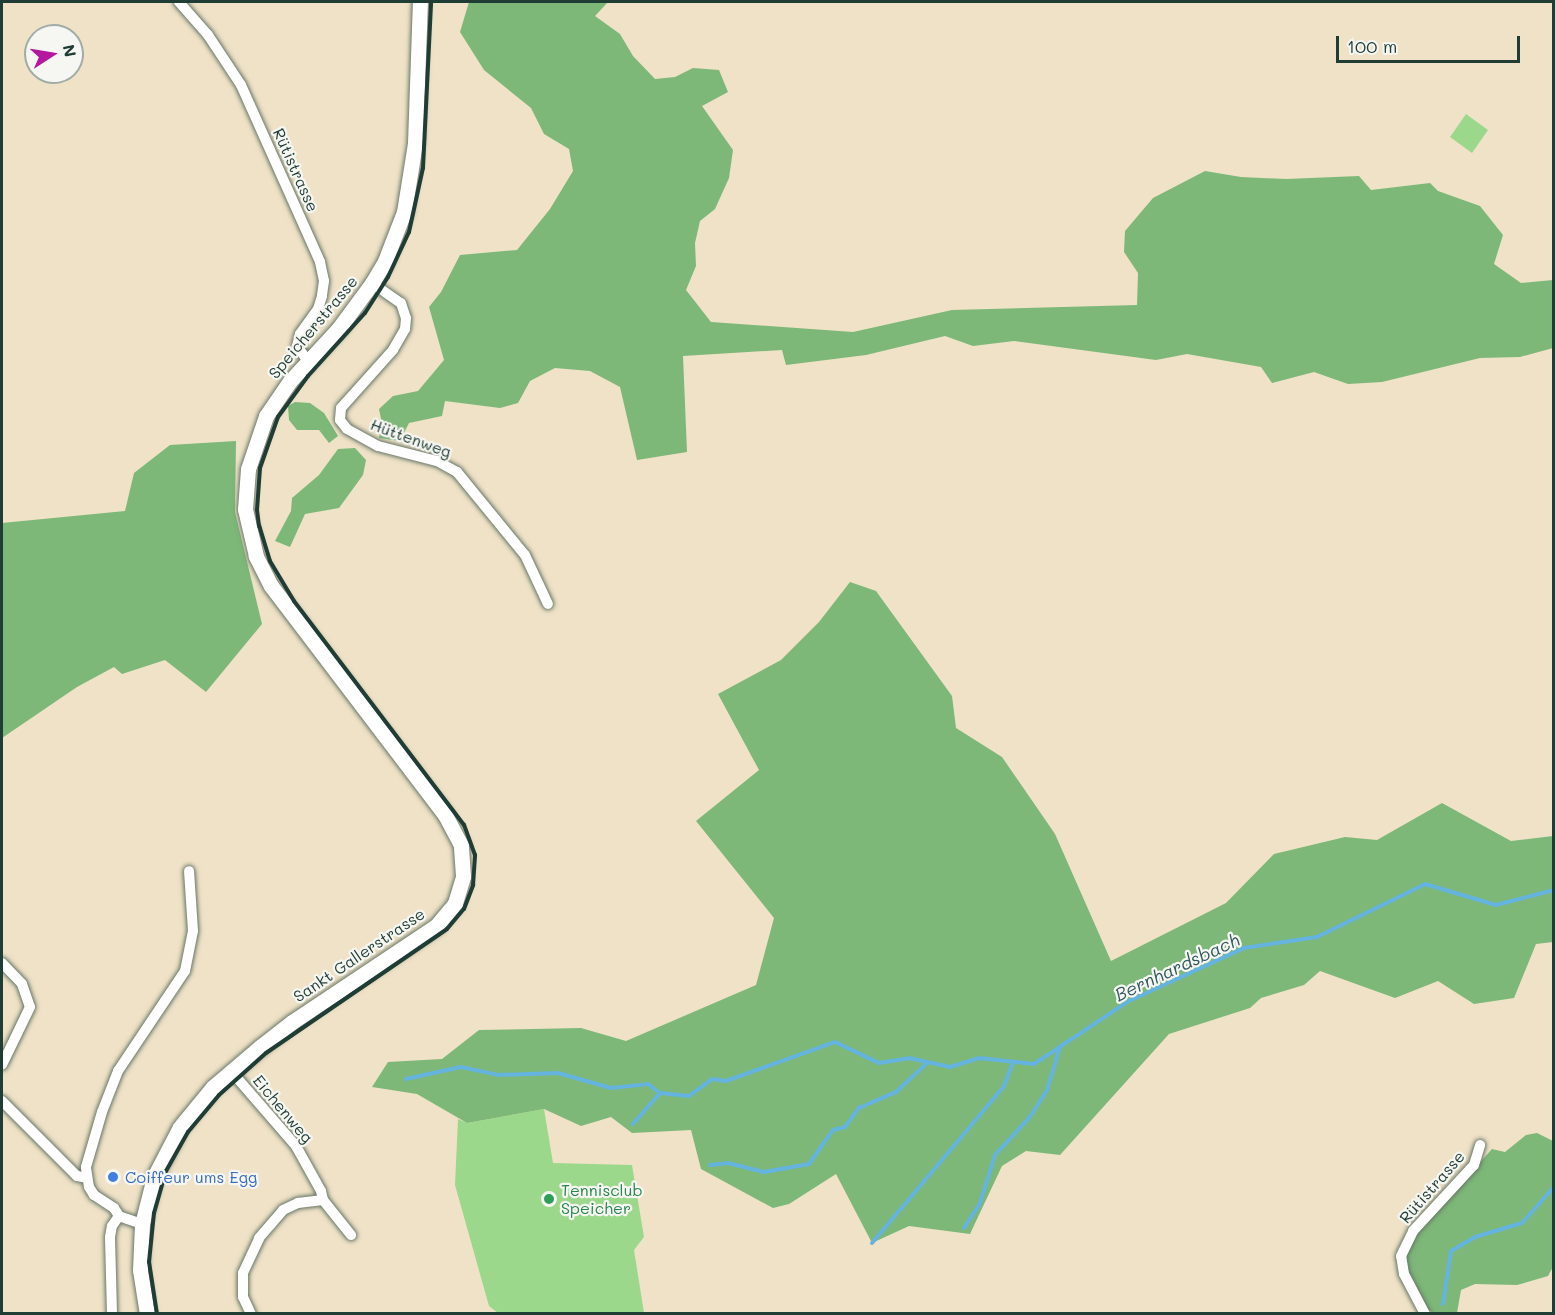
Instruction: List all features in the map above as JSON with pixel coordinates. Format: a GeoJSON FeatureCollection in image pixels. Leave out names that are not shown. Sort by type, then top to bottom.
{"type":"FeatureCollection","features":[{"type":"Feature","properties":{"kind":"main road","name":"Speicherstrasse"},"geometry":{"type":"LineString","coordinates":[[249,531],[245,487],[258,432],[276,400],[339,328],[372,283],[396,235],[410,190],[415,142],[420,2]]}},
{"type":"Feature","properties":{"kind":"main road","name":"Sankt Gallerstrasse"},"geometry":{"type":"LineString","coordinates":[[147,1314],[140,1270],[142,1224],[147,1198],[165,1152],[195,1107],[231,1071],[292,1022],[436,926],[455,903],[461,889],[464,868],[461,845],[445,815],[271,586],[256,556],[249,531]]}},
{"type":"Feature","properties":{"kind":"street","name":"Rütistrasse"},"geometry":{"type":"LineString","coordinates":[[179,2],[208,35],[241,85],[320,262],[324,281],[322,296],[318,309],[300,334],[297,346],[308,361]]}},
{"type":"Feature","properties":{"kind":"street","name":"Hüttenweg"},"geometry":{"type":"LineString","coordinates":[[372,283],[401,303],[406,318],[405,329],[393,350],[341,408],[340,420],[347,429],[378,446],[437,461],[457,472],[525,555],[548,604]]}},
{"type":"Feature","properties":{"kind":"street"},"geometry":{"type":"LineString","coordinates":[[142,1224],[119,1216],[114,1208],[94,1195],[87,1178],[88,1155],[118,1071],[185,970],[193,931],[189,871]]}},
{"type":"Feature","properties":{"kind":"street"},"geometry":{"type":"LineString","coordinates":[[2,963],[22,984],[30,1007],[2,1065]]}},
{"type":"Feature","properties":{"kind":"street","name":"Eichenweg"},"geometry":{"type":"LineString","coordinates":[[231,1071],[296,1146],[321,1191],[323,1200],[351,1235]]}},
{"type":"Feature","properties":{"kind":"street"},"geometry":{"type":"LineString","coordinates":[[2,1101],[77,1176],[87,1178]]}},
{"type":"Feature","properties":{"kind":"street","name":"Rütistrasse"},"geometry":{"type":"LineString","coordinates":[[1425,1314],[1404,1274],[1401,1256],[1413,1231],[1474,1165],[1480,1145]]}},
{"type":"Feature","properties":{"kind":"street"},"geometry":{"type":"LineString","coordinates":[[251,1314],[243,1297],[243,1273],[259,1238],[283,1210],[298,1203],[323,1200]]}},
{"type":"Feature","properties":{"kind":"street"},"geometry":{"type":"LineString","coordinates":[[112,1314],[110,1238],[112,1226],[119,1216]]}},
{"type":"Feature","properties":{"kind":"green space"},"geometry":{"type":"Polygon","coordinates":[[[469,2],[608,2],[595,16],[620,34],[633,56],[655,79],[675,77],[693,68],[719,70],[728,92],[702,106],[733,150],[729,178],[715,209],[700,221],[695,243],[696,266],[686,290],[711,322],[853,332],[952,310],[1137,305],[1138,273],[1124,252],[1125,231],[1153,198],[1205,171],[1241,177],[1286,179],[1359,176],[1371,190],[1430,183],[1438,191],[1480,206],[1503,235],[1494,264],[1521,283],[1553,280],[1553,348],[1520,357],[1480,358],[1382,382],[1348,384],[1314,372],[1272,383],[1261,367],[1187,354],[1156,360],[1014,341],[973,346],[945,336],[866,355],[786,365],[782,350],[683,356],[687,452],[637,460],[620,387],[590,371],[555,368],[530,381],[518,403],[500,408],[445,401],[442,416],[409,423],[400,441],[379,438],[382,424],[379,409],[393,396],[418,391],[444,360],[429,307],[441,292],[460,255],[517,250],[550,209],[573,171],[569,149],[544,134],[531,108],[484,70],[460,32],[469,2]]]}},
{"type":"Feature","properties":{"kind":"green space"},"geometry":{"type":"Polygon","coordinates":[[[1466,114],[1488,130],[1472,153],[1450,137],[1466,114]]]}},
{"type":"Feature","properties":{"kind":"green space"},"geometry":{"type":"Polygon","coordinates":[[[295,402],[310,403],[324,413],[338,436],[329,443],[319,430],[297,430],[289,420],[288,406],[295,402]]]}},
{"type":"Feature","properties":{"kind":"green space"},"geometry":{"type":"Polygon","coordinates":[[[236,441],[235,512],[262,624],[206,692],[165,660],[122,674],[114,667],[77,687],[2,738],[2,523],[125,511],[134,473],[170,445],[236,441]]]}},
{"type":"Feature","properties":{"kind":"green space"},"geometry":{"type":"Polygon","coordinates":[[[355,448],[366,460],[363,475],[339,508],[305,514],[290,547],[275,541],[291,511],[292,498],[319,475],[338,449],[355,448]]]}},
{"type":"Feature","properties":{"kind":"green space"},"geometry":{"type":"Polygon","coordinates":[[[850,582],[876,591],[952,696],[956,728],[1002,757],[1055,834],[1111,961],[1226,903],[1274,854],[1345,837],[1377,840],[1442,803],[1511,841],[1553,836],[1553,942],[1536,944],[1514,998],[1474,1004],[1438,981],[1395,998],[1320,971],[1304,985],[1261,998],[1250,1008],[1169,1034],[1060,1155],[1026,1151],[1002,1166],[970,1234],[909,1226],[872,1243],[836,1174],[789,1204],[773,1208],[701,1169],[691,1130],[632,1133],[611,1117],[581,1126],[544,1109],[467,1123],[417,1094],[372,1087],[388,1062],[442,1059],[479,1030],[581,1028],[626,1041],[756,985],[774,918],[696,821],[759,770],[718,694],[781,660],[819,622],[850,582]]]}},
{"type":"Feature","properties":{"kind":"green space","name":"Tennisclub Speicher"},"geometry":{"type":"Polygon","coordinates":[[[544,1109],[553,1163],[632,1165],[644,1237],[634,1250],[644,1313],[498,1313],[489,1306],[455,1185],[458,1119],[467,1123],[544,1109]]]}},
{"type":"Feature","properties":{"kind":"green space"},"geometry":{"type":"Polygon","coordinates":[[[1537,1133],[1553,1141],[1554,1265],[1548,1276],[1517,1285],[1475,1284],[1461,1290],[1457,1313],[1433,1313],[1427,1308],[1408,1273],[1405,1255],[1415,1234],[1492,1149],[1505,1152],[1526,1135],[1537,1133]]]}},
{"type":"Feature","properties":{"kind":"waterway","name":"Bernhardsbach"},"geometry":{"type":"LineString","coordinates":[[406,1079],[461,1067],[498,1075],[558,1073],[611,1088],[648,1084],[660,1093],[689,1096],[712,1079],[726,1081],[835,1042],[879,1063],[909,1058],[950,1067],[979,1058],[1034,1064],[1129,1001],[1244,948],[1317,937],[1425,884],[1496,905],[1554,890]]}},
{"type":"Feature","properties":{"kind":"waterway"},"geometry":{"type":"LineString","coordinates":[[964,1228],[980,1203],[995,1155],[1029,1118],[1047,1090],[1060,1047]]}},
{"type":"Feature","properties":{"kind":"waterway"},"geometry":{"type":"LineString","coordinates":[[872,1243],[1004,1086],[1013,1062]]}},
{"type":"Feature","properties":{"kind":"waterway"},"geometry":{"type":"LineString","coordinates":[[710,1165],[728,1163],[764,1172],[809,1164],[833,1130],[845,1127],[859,1108],[896,1092],[927,1063]]}},
{"type":"Feature","properties":{"kind":"waterway"},"geometry":{"type":"LineString","coordinates":[[633,1124],[660,1093]]}},
{"type":"Feature","properties":{"kind":"waterway"},"geometry":{"type":"LineString","coordinates":[[1443,1304],[1451,1251],[1475,1237],[1522,1223],[1554,1187]]}},
{"type":"Feature","properties":{"kind":"railway"},"geometry":{"type":"LineString","coordinates":[[157,1314],[149,1262],[154,1213],[166,1171],[188,1132],[219,1095],[266,1053],[447,929],[464,909],[473,885],[475,855],[464,825],[294,601],[270,561],[259,526],[257,510],[260,468],[278,417],[308,376],[365,313],[388,277],[409,232],[423,168],[431,2]]}},
{"type":"Feature","properties":{"kind":"place","name":"Coiffeur ums Egg"},"geometry":{"type":"Point","coordinates":[113,1177]}},
{"type":"Feature","properties":{"kind":"place","name":"Tennisclub Speicher"},"geometry":{"type":"Point","coordinates":[549,1199]}}]}
